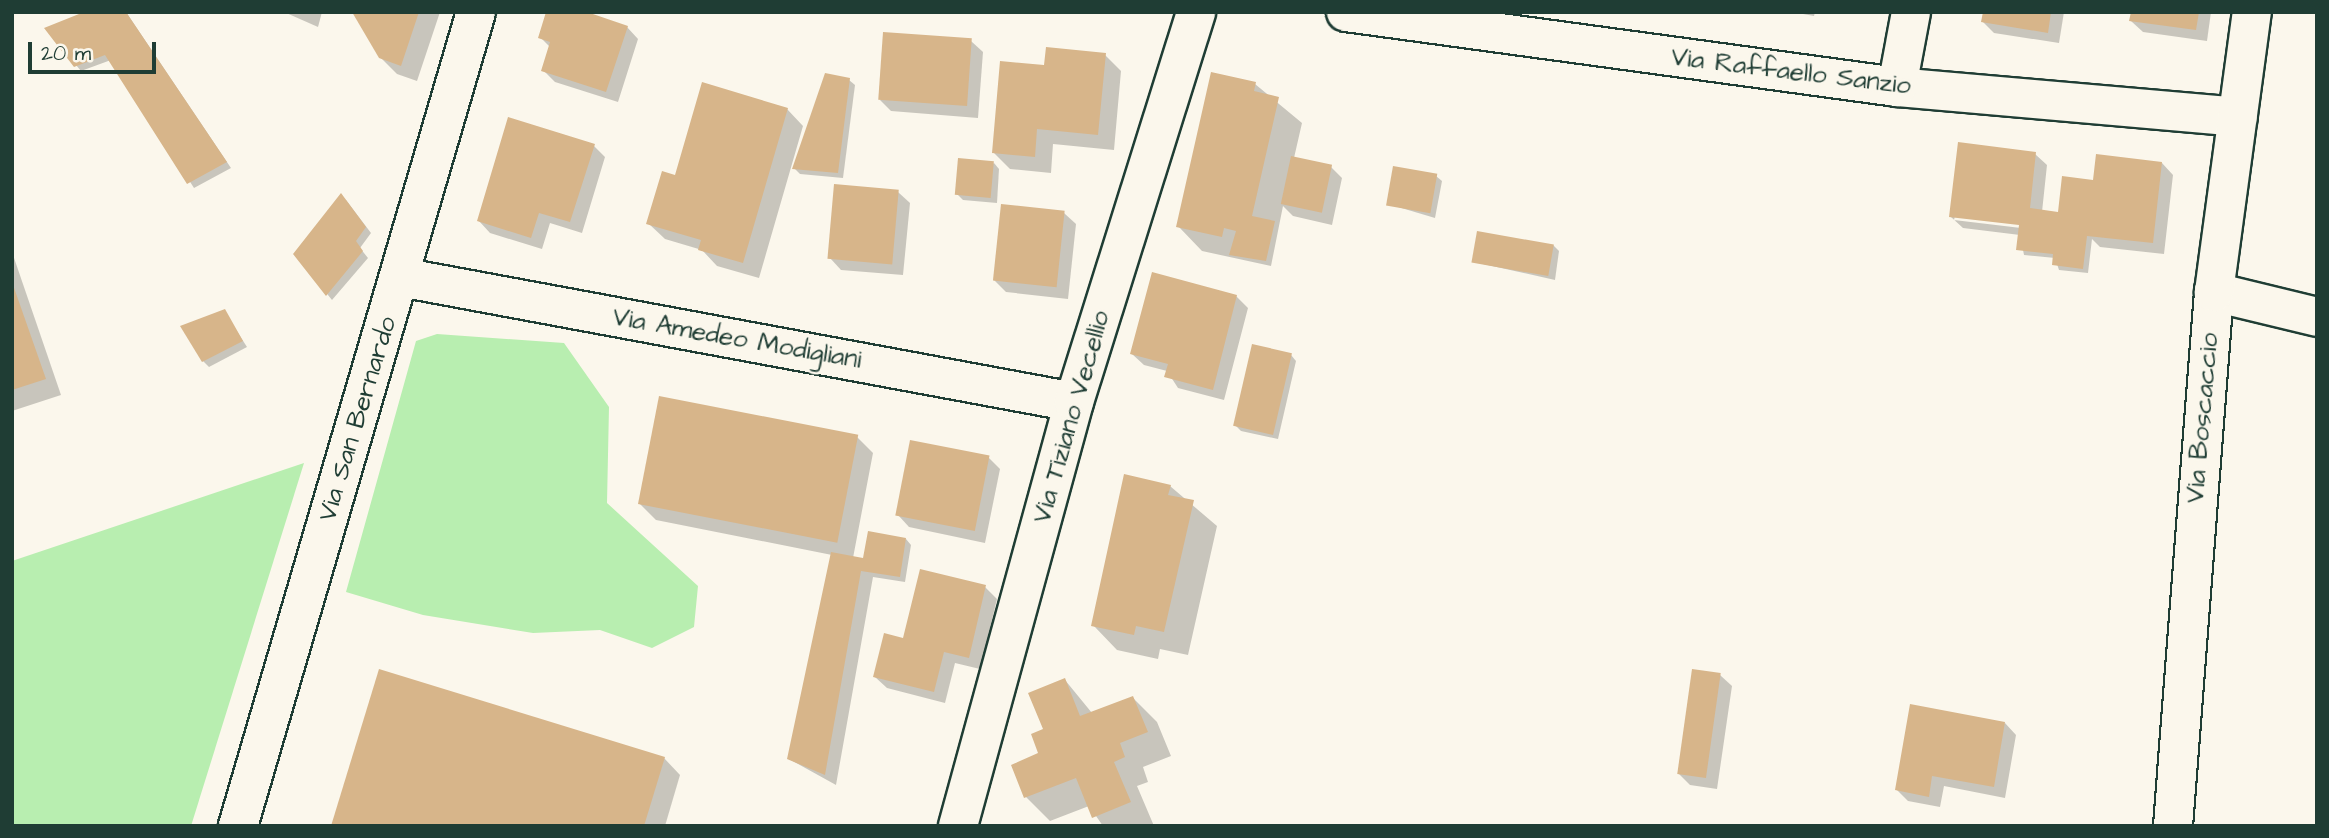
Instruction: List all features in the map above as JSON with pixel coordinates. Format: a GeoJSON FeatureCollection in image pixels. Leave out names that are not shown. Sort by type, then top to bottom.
{"type":"FeatureCollection","features":[{"type":"Feature","properties":{"kind":"street","name":"Via San Bernardo"},"geometry":{"type":"LineString","coordinates":[[237,826],[476,12]]}},
{"type":"Feature","properties":{"kind":"street","name":"Via Tiziano Vecellio"},"geometry":{"type":"LineString","coordinates":[[958,826],[1074,402],[1196,12]]}},
{"type":"Feature","properties":{"kind":"street","name":"Via Raffaello Sanzio"},"geometry":{"type":"LineString","coordinates":[[1346,12],[1897,87],[2238,117]]}},
{"type":"Feature","properties":{"kind":"street"},"geometry":{"type":"LineString","coordinates":[[1897,87],[1911,12]]}},
{"type":"Feature","properties":{"kind":"street","name":"Via Boscaccio"},"geometry":{"type":"LineString","coordinates":[[2173,826],[2214,292],[2252,12]]}},
{"type":"Feature","properties":{"kind":"street","name":"Via Amedeo Modigliani"},"geometry":{"type":"LineString","coordinates":[[400,277],[1074,402]]}},
{"type":"Feature","properties":{"kind":"street"},"geometry":{"type":"LineString","coordinates":[[2214,292],[2317,317]]}},
{"type":"Feature","properties":{"kind":"green space"},"geometry":{"type":"Polygon","coordinates":[[[437,334],[564,343],[609,407],[607,503],[698,586],[694,627],[652,648],[600,630],[533,633],[423,615],[346,592],[416,341],[437,334]]]}},
{"type":"Feature","properties":{"kind":"green space"},"geometry":{"type":"Polygon","coordinates":[[[304,463],[191,826],[12,826],[12,561],[304,463]]]}},
{"type":"Feature","properties":{"kind":"building"},"geometry":{"type":"Polygon","coordinates":[[[84,12],[126,12],[227,162],[187,184],[105,55],[74,67],[44,28],[84,12]]]}},
{"type":"Feature","properties":{"kind":"building"},"geometry":{"type":"Polygon","coordinates":[[[352,12],[419,12],[401,66],[379,58],[352,12]]]}},
{"type":"Feature","properties":{"kind":"building"},"geometry":{"type":"Polygon","coordinates":[[[546,12],[587,12],[628,26],[606,92],[541,71],[550,42],[538,38],[546,12]]]}},
{"type":"Feature","properties":{"kind":"building"},"geometry":{"type":"Polygon","coordinates":[[[1983,12],[2051,12],[2048,33],[1981,22],[1983,12]]]}},
{"type":"Feature","properties":{"kind":"building"},"geometry":{"type":"Polygon","coordinates":[[[2131,12],[2199,12],[2196,30],[2129,21],[2131,12]]]}},
{"type":"Feature","properties":{"kind":"building"},"geometry":{"type":"Polygon","coordinates":[[[883,32],[972,38],[967,106],[878,100],[883,32]]]}},
{"type":"Feature","properties":{"kind":"building"},"geometry":{"type":"Polygon","coordinates":[[[1046,47],[1106,53],[1098,135],[1037,129],[1035,157],[992,153],[1000,61],[1044,65],[1046,47]]]}},
{"type":"Feature","properties":{"kind":"building"},"geometry":{"type":"Polygon","coordinates":[[[1211,72],[1256,82],[1254,91],[1279,97],[1252,216],[1275,221],[1266,261],[1229,255],[1236,231],[1224,228],[1222,237],[1176,227],[1211,72]]]}},
{"type":"Feature","properties":{"kind":"building"},"geometry":{"type":"Polygon","coordinates":[[[825,73],[850,78],[838,173],[792,169],[825,73]]]}},
{"type":"Feature","properties":{"kind":"building"},"geometry":{"type":"Polygon","coordinates":[[[702,82],[788,108],[743,263],[698,250],[701,240],[646,224],[662,171],[675,175],[702,82]]]}},
{"type":"Feature","properties":{"kind":"building"},"geometry":{"type":"Polygon","coordinates":[[[508,117],[595,144],[570,222],[539,213],[531,238],[477,221],[508,117]]]}},
{"type":"Feature","properties":{"kind":"building"},"geometry":{"type":"Polygon","coordinates":[[[1958,142],[2036,152],[2030,208],[2058,212],[2062,176],[2093,180],[2096,154],[2162,162],[2153,243],[2087,236],[2083,269],[2052,265],[2053,254],[2016,250],[2019,225],[1949,217],[1958,142]]]}},
{"type":"Feature","properties":{"kind":"building"},"geometry":{"type":"Polygon","coordinates":[[[1291,156],[1332,165],[1322,213],[1281,204],[1291,156]]]}},
{"type":"Feature","properties":{"kind":"building"},"geometry":{"type":"Polygon","coordinates":[[[958,158],[994,161],[991,198],[955,195],[958,158]]]}},
{"type":"Feature","properties":{"kind":"building"},"geometry":{"type":"Polygon","coordinates":[[[1393,166],[1437,174],[1430,213],[1386,205],[1393,166]]]}},
{"type":"Feature","properties":{"kind":"building"},"geometry":{"type":"Polygon","coordinates":[[[834,184],[899,190],[892,264],[827,259],[834,184]]]}},
{"type":"Feature","properties":{"kind":"building"},"geometry":{"type":"Polygon","coordinates":[[[341,193],[366,227],[356,241],[363,251],[326,296],[293,254],[341,193]]]}},
{"type":"Feature","properties":{"kind":"building"},"geometry":{"type":"Polygon","coordinates":[[[1001,204],[1065,211],[1057,287],[993,281],[1001,204]]]}},
{"type":"Feature","properties":{"kind":"building"},"geometry":{"type":"Polygon","coordinates":[[[1477,231],[1554,245],[1548,276],[1471,263],[1477,231]]]}},
{"type":"Feature","properties":{"kind":"building"},"geometry":{"type":"Polygon","coordinates":[[[1152,272],[1237,295],[1213,390],[1164,377],[1168,364],[1130,354],[1152,272]]]}},
{"type":"Feature","properties":{"kind":"building"},"geometry":{"type":"Polygon","coordinates":[[[12,282],[46,379],[12,390],[12,282]]]}},
{"type":"Feature","properties":{"kind":"building"},"geometry":{"type":"Polygon","coordinates":[[[225,309],[243,341],[202,362],[180,326],[225,309]]]}},
{"type":"Feature","properties":{"kind":"building"},"geometry":{"type":"Polygon","coordinates":[[[1252,344],[1292,353],[1273,435],[1233,426],[1252,344]]]}},
{"type":"Feature","properties":{"kind":"building"},"geometry":{"type":"Polygon","coordinates":[[[659,396],[858,435],[837,543],[638,504],[659,396]]]}},
{"type":"Feature","properties":{"kind":"building"},"geometry":{"type":"Polygon","coordinates":[[[910,440],[990,455],[975,531],[895,516],[910,440]]]}},
{"type":"Feature","properties":{"kind":"building"},"geometry":{"type":"Polygon","coordinates":[[[1124,474],[1171,485],[1168,495],[1194,500],[1164,632],[1136,626],[1134,635],[1091,626],[1124,474]]]}},
{"type":"Feature","properties":{"kind":"building"},"geometry":{"type":"Polygon","coordinates":[[[868,531],[906,538],[900,577],[861,571],[825,775],[787,759],[831,552],[863,558],[868,531]]]}},
{"type":"Feature","properties":{"kind":"building"},"geometry":{"type":"Polygon","coordinates":[[[920,569],[986,585],[969,658],[944,652],[934,692],[873,677],[884,633],[903,638],[920,569]]]}},
{"type":"Feature","properties":{"kind":"building"},"geometry":{"type":"Polygon","coordinates":[[[379,669],[665,757],[644,826],[331,826],[379,669]]]}},
{"type":"Feature","properties":{"kind":"building"},"geometry":{"type":"Polygon","coordinates":[[[1692,669],[1721,673],[1706,778],[1677,774],[1692,669]]]}},
{"type":"Feature","properties":{"kind":"building"},"geometry":{"type":"Polygon","coordinates":[[[1065,678],[1080,716],[1133,696],[1148,732],[1120,743],[1125,757],[1114,762],[1131,802],[1092,818],[1076,778],[1024,798],[1011,765],[1038,753],[1031,734],[1043,729],[1028,693],[1065,678]]]}},
{"type":"Feature","properties":{"kind":"building"},"geometry":{"type":"Polygon","coordinates":[[[1910,704],[2005,722],[1994,787],[1932,776],[1929,797],[1895,790],[1910,704]]]}}]}
